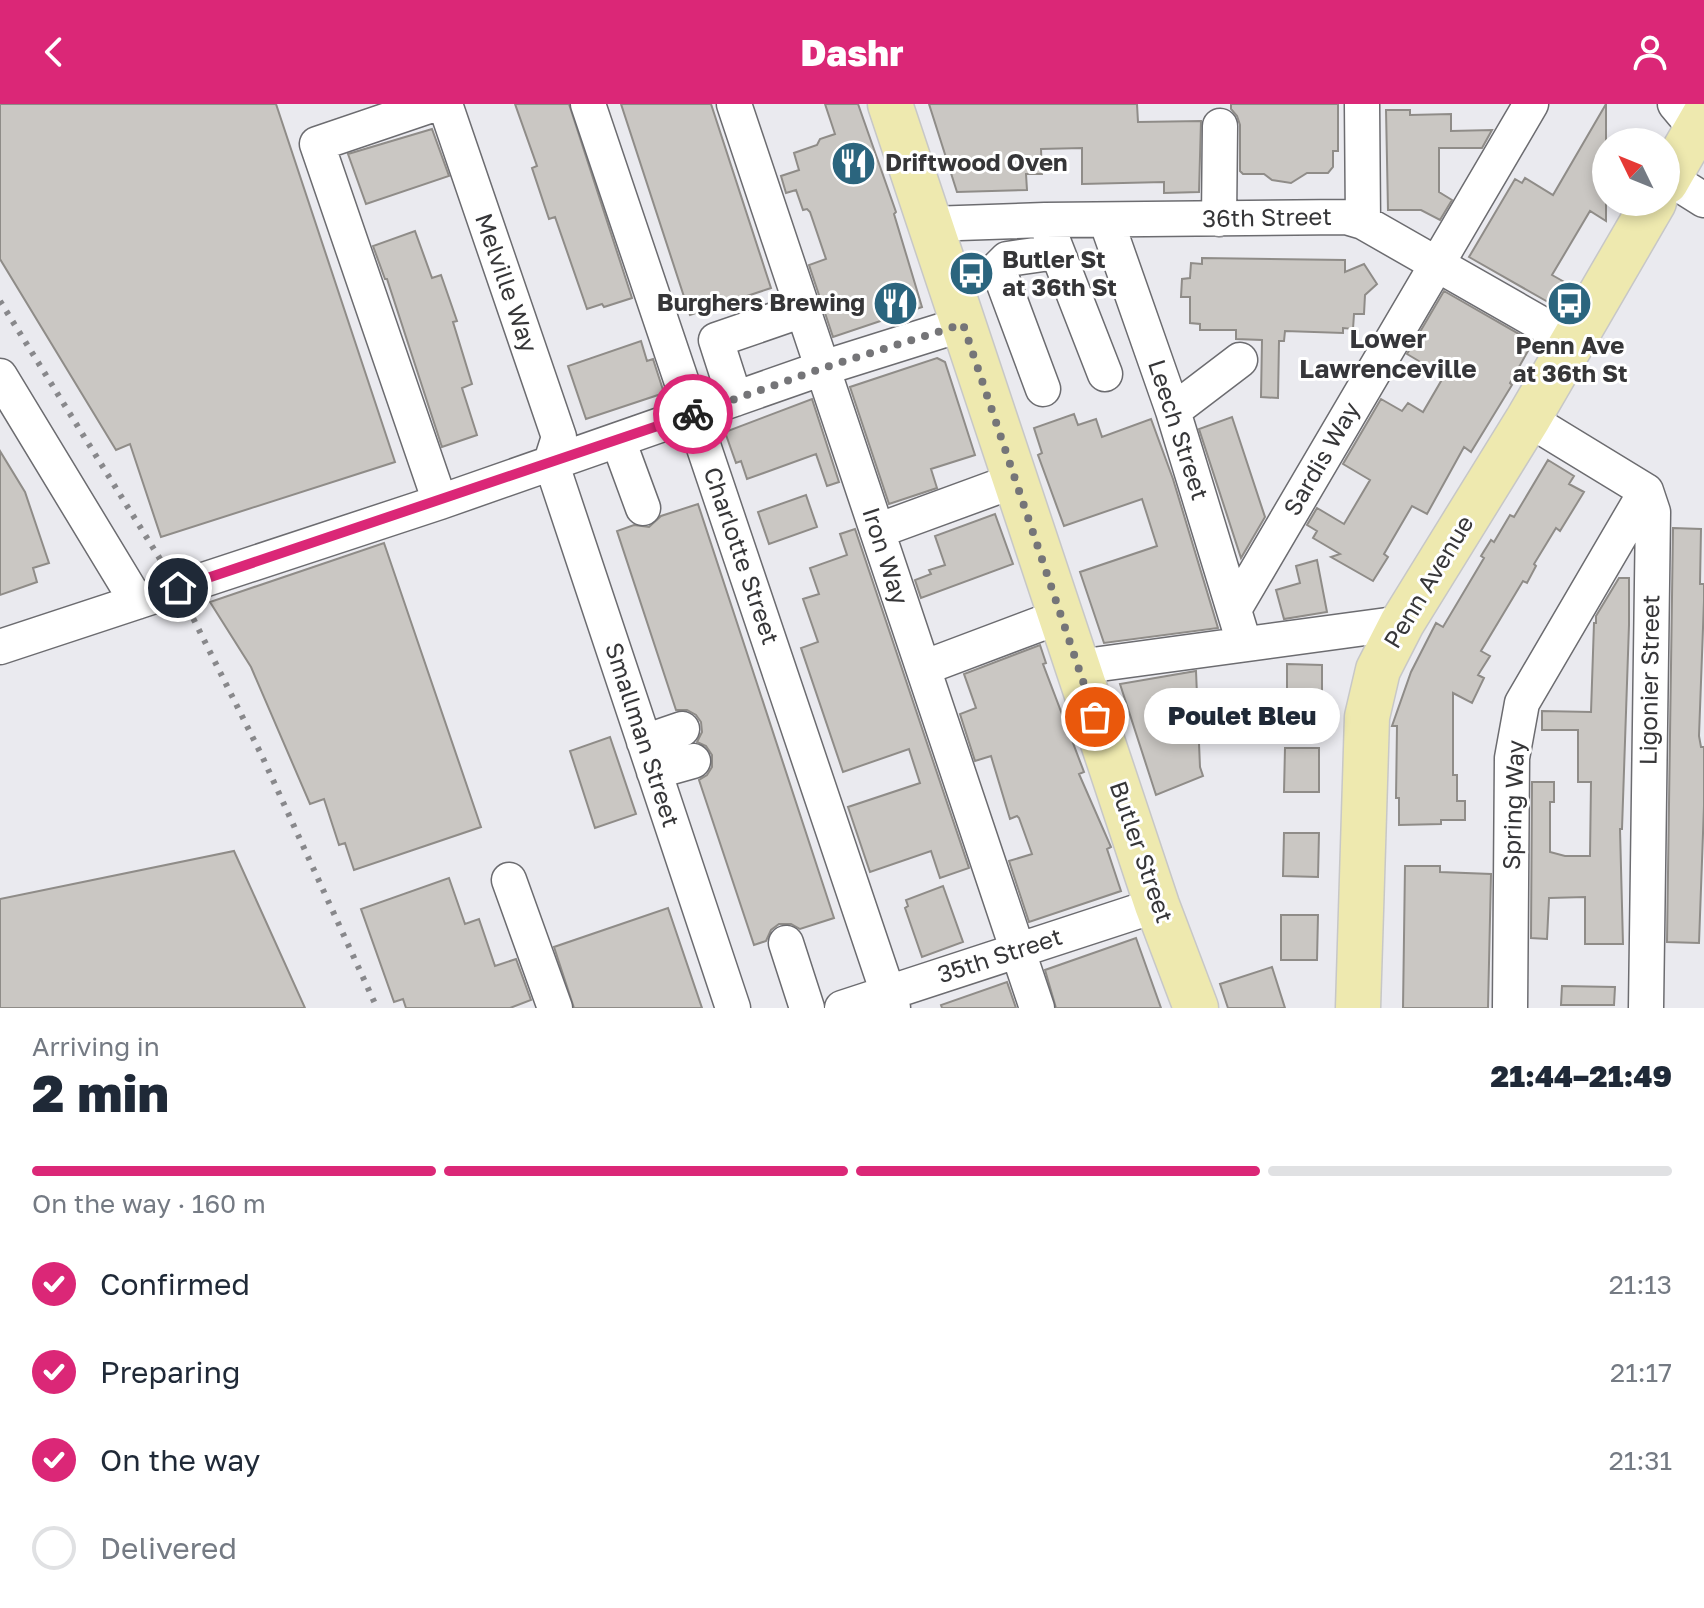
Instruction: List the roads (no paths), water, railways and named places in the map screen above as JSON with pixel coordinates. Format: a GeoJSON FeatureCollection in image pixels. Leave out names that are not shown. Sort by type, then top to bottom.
{"type":"FeatureCollection","features":[{"type":"Feature","properties":{"kind":"main road","name":"Butler Street"},"geometry":{"type":"LineString","coordinates":[[890,104],[1157,905],[1196,1008]]}},
{"type":"Feature","properties":{"kind":"main road","name":"Penn Avenue"},"geometry":{"type":"LineString","coordinates":[[1680,163],[1692,117]]}},
{"type":"Feature","properties":{"kind":"main road","name":"Penn Avenue"},"geometry":{"type":"LineString","coordinates":[[1358,1008],[1367,717],[1378,670],[1402,623],[1573,342],[1656,216]]}},
{"type":"Feature","properties":{"kind":"street"},"geometry":{"type":"LineString","coordinates":[[435,104],[317,144],[440,502]]}},
{"type":"Feature","properties":{"kind":"street","name":"Melville Way"},"geometry":{"type":"LineString","coordinates":[[445,104],[559,437],[551,462]]}},
{"type":"Feature","properties":{"kind":"street","name":"Charlotte Street"},"geometry":{"type":"LineString","coordinates":[[588,104],[891,1000]]}},
{"type":"Feature","properties":{"kind":"street","name":"Iron Way"},"geometry":{"type":"LineString","coordinates":[[734,104],[1037,1008]]}},
{"type":"Feature","properties":{"kind":"street"},"geometry":{"type":"LineString","coordinates":[[1362,104],[1363,222]]}},
{"type":"Feature","properties":{"kind":"street","name":"Sardis Way"},"geometry":{"type":"LineString","coordinates":[[1235,608],[1531,104]]}},
{"type":"Feature","properties":{"kind":"street"},"geometry":{"type":"LineString","coordinates":[[1219,219],[1220,126]]}},
{"type":"Feature","properties":{"kind":"street","name":"36th Street"},"geometry":{"type":"LineString","coordinates":[[930,224],[1346,217],[1363,222],[1573,342]]}},
{"type":"Feature","properties":{"kind":"street"},"geometry":{"type":"LineString","coordinates":[[1045,220],[1105,374]]}},
{"type":"Feature","properties":{"kind":"street","name":"Leech Street"},"geometry":{"type":"LineString","coordinates":[[1106,220],[1173,411],[1244,643]]}},
{"type":"Feature","properties":{"kind":"street"},"geometry":{"type":"LineString","coordinates":[[1043,389],[998,268],[1007,259],[1057,252]]}},
{"type":"Feature","properties":{"kind":"street"},"geometry":{"type":"LineString","coordinates":[[735,399],[716,340],[803,310]]}},
{"type":"Feature","properties":{"kind":"street"},"geometry":{"type":"LineString","coordinates":[[0,647],[440,502],[823,368],[963,324]]}},
{"type":"Feature","properties":{"kind":"street"},"geometry":{"type":"LineString","coordinates":[[1173,411],[1240,360]]}},
{"type":"Feature","properties":{"kind":"street"},"geometry":{"type":"LineString","coordinates":[[0,376],[137,602]]}},
{"type":"Feature","properties":{"kind":"street"},"geometry":{"type":"LineString","coordinates":[[1528,419],[1646,491]]}},
{"type":"Feature","properties":{"kind":"street"},"geometry":{"type":"LineString","coordinates":[[618,440],[643,508]]}},
{"type":"Feature","properties":{"kind":"street","name":"Smallman Street"},"geometry":{"type":"LineString","coordinates":[[551,462],[733,1008]]}},
{"type":"Feature","properties":{"kind":"street"},"geometry":{"type":"LineString","coordinates":[[877,531],[1016,480]]}},
{"type":"Feature","properties":{"kind":"street","name":"Spring Way"},"geometry":{"type":"LineString","coordinates":[[1510,1008],[1512,758],[1522,703],[1646,491]]}},
{"type":"Feature","properties":{"kind":"street","name":"Ligonier Street"},"geometry":{"type":"LineString","coordinates":[[1646,491],[1653,512],[1646,1008]]}},
{"type":"Feature","properties":{"kind":"street"},"geometry":{"type":"LineString","coordinates":[[923,668],[1061,616]]}},
{"type":"Feature","properties":{"kind":"street"},"geometry":{"type":"LineString","coordinates":[[1078,667],[1402,623]]}},
{"type":"Feature","properties":{"kind":"street"},"geometry":{"type":"LineString","coordinates":[[647,750],[685,737],[647,750]]}},
{"type":"Feature","properties":{"kind":"street"},"geometry":{"type":"LineString","coordinates":[[509,880],[549,992]]}},
{"type":"Feature","properties":{"kind":"street","name":"35th Street"},"geometry":{"type":"LineString","coordinates":[[842,1008],[891,1000],[1017,951],[1157,905]]}},
{"type":"Feature","properties":{"kind":"street"},"geometry":{"type":"LineString","coordinates":[[786,943],[807,1008]]}},
{"type":"Feature","properties":{"kind":"railway"},"geometry":{"type":"LineString","coordinates":[[0,301],[178,588],[262,756],[377,1008]]}},
{"type":"Feature","properties":{"kind":"place","name":"Driftwood Oven"},"geometry":{"type":"Point","coordinates":[854,163]}},
{"type":"Feature","properties":{"kind":"place","name":"Butler St at 36th St"},"geometry":{"type":"Point","coordinates":[971,274]}},
{"type":"Feature","properties":{"kind":"place","name":"Burghers Brewing"},"geometry":{"type":"Point","coordinates":[896,303]}},
{"type":"Feature","properties":{"kind":"place","name":"Penn Ave at 36th St"},"geometry":{"type":"Point","coordinates":[1570,304]}},
{"type":"Feature","properties":{"kind":"place","name":"Poulet Bleu"},"geometry":{"type":"Point","coordinates":[1095,717]}},
{"type":"Feature","properties":{"kind":"district","name":"Lower Lawrenceville"},"geometry":{"type":"Point","coordinates":[1388,354]}}]}
